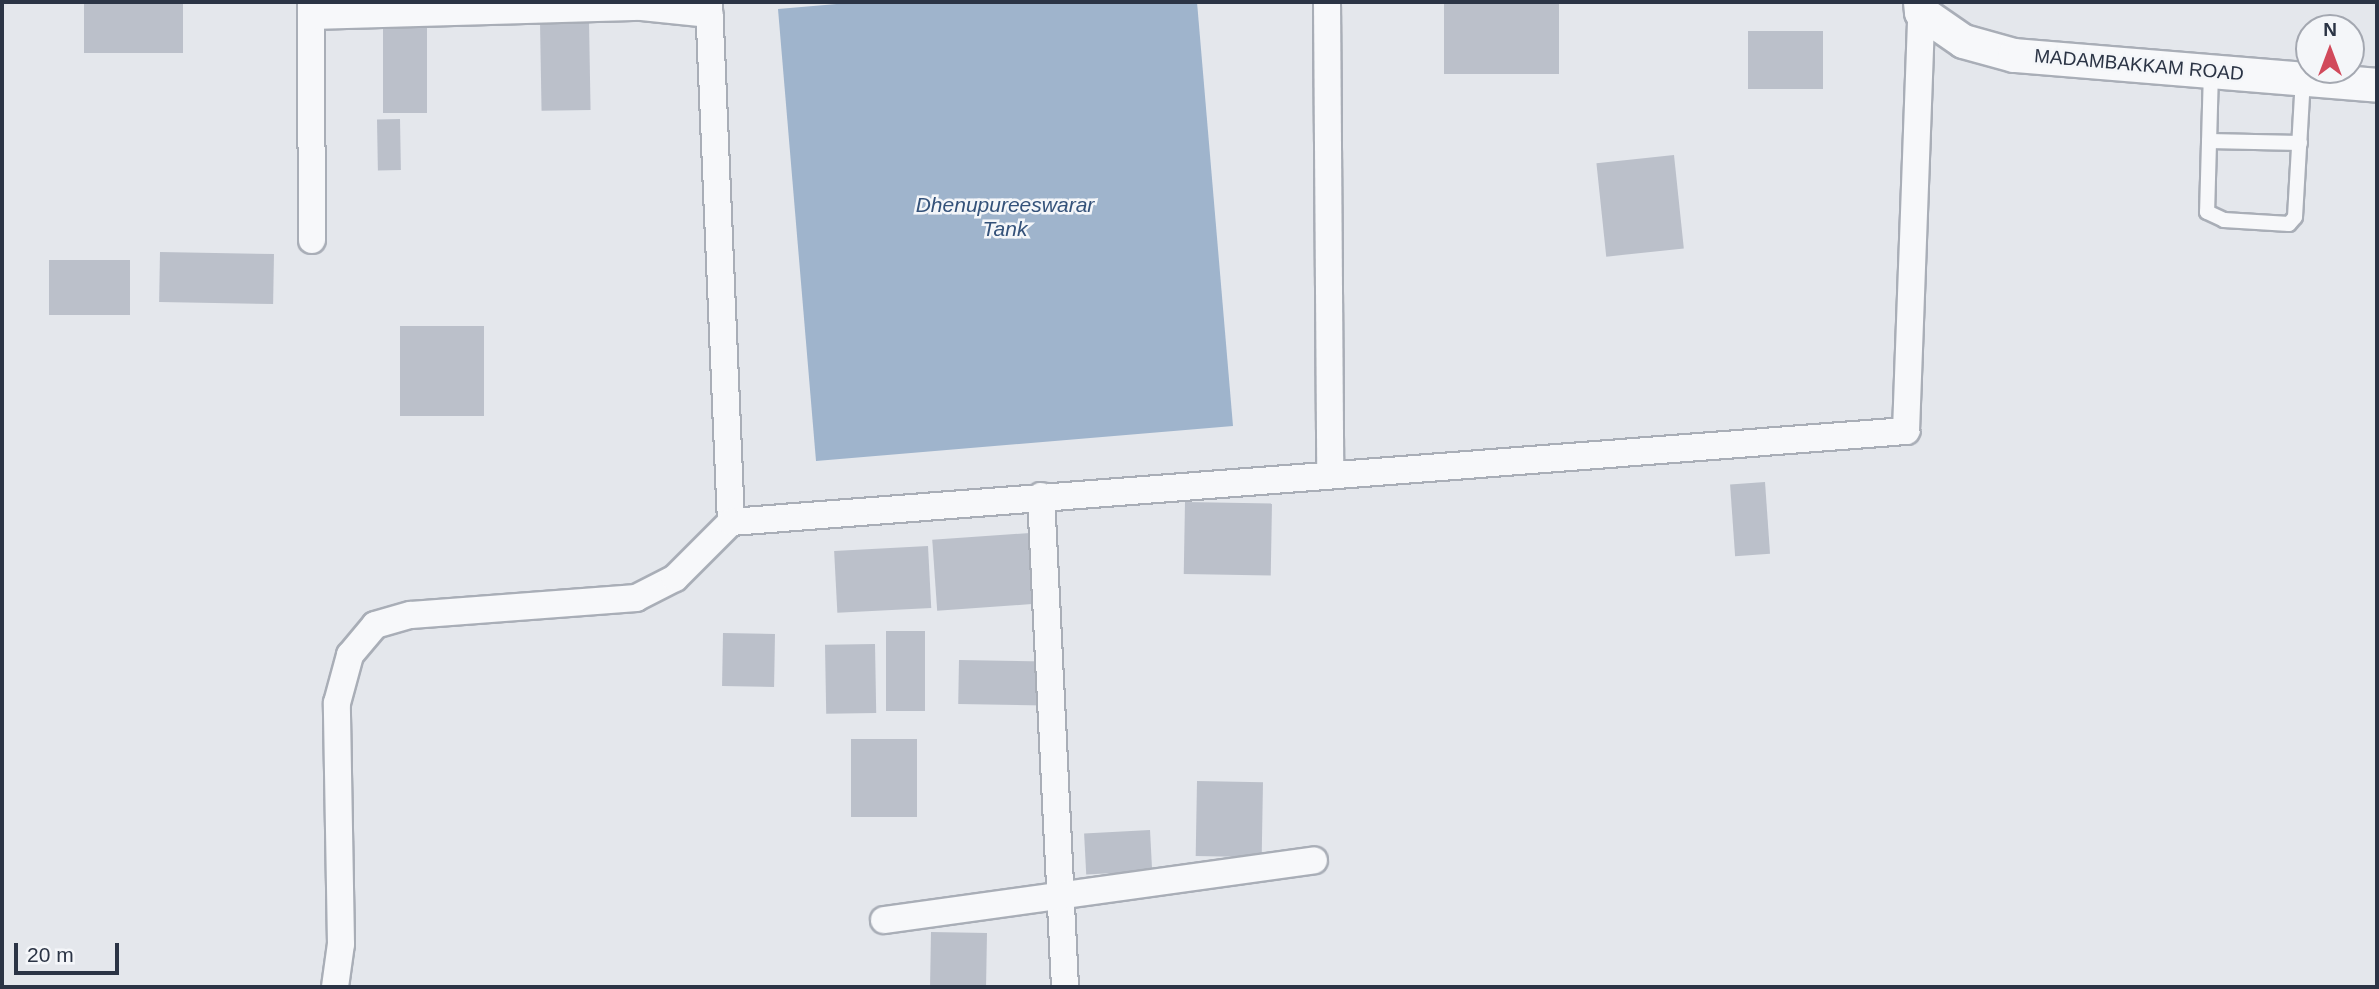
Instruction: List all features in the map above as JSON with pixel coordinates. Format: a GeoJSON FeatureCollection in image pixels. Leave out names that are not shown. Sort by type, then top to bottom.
{"type":"FeatureCollection","features":[{"type":"Feature","properties":{"kind":"street"},"geometry":{"type":"LineString","coordinates":[[1326,2],[1329,474]]}},
{"type":"Feature","properties":{"kind":"street"},"geometry":{"type":"LineString","coordinates":[[335,987],[341,944],[336,712],[344,673],[363,633],[411,615],[636,598],[675,578],[731,522],[1906,431],[1920,7]]}},
{"type":"Feature","properties":{"kind":"street","name":"MADAMBAKKAM ROAD"},"geometry":{"type":"LineString","coordinates":[[1920,7],[1964,41],[2014,55],[2295,78]]}},
{"type":"Feature","properties":{"kind":"street"},"geometry":{"type":"LineString","coordinates":[[312,240],[311,9],[710,8],[731,522]]}},
{"type":"Feature","properties":{"kind":"street"},"geometry":{"type":"LineString","coordinates":[[1041,496],[1065,987]]}},
{"type":"Feature","properties":{"kind":"street"},"geometry":{"type":"LineString","coordinates":[[884,919],[1314,860]]}},
{"type":"Feature","properties":{"kind":"lane"},"geometry":{"type":"LineString","coordinates":[[2211,71],[2207,212],[2224,220],[2289,224],[2298,205],[2303,84]]}},
{"type":"Feature","properties":{"kind":"lane"},"geometry":{"type":"LineString","coordinates":[[2209,141],[2300,143]]}},
{"type":"Feature","properties":{"kind":"water","name":"Dhenupureeswarar Tank"},"geometry":{"type":"Polygon","coordinates":[[[860,2],[1197,2],[1233,426],[816,461],[778,9],[860,2]]]}},
{"type":"Feature","properties":{"kind":"building"},"geometry":{"type":"Polygon","coordinates":[[[84,2],[183,2],[183,53],[84,53],[84,2]]]}},
{"type":"Feature","properties":{"kind":"building"},"geometry":{"type":"Polygon","coordinates":[[[1444,2],[1559,2],[1559,74],[1444,74],[1444,2]]]}},
{"type":"Feature","properties":{"kind":"building"},"geometry":{"type":"Polygon","coordinates":[[[589,21],[591,110],[542,111],[540,22],[589,21]]]}},
{"type":"Feature","properties":{"kind":"building"},"geometry":{"type":"Polygon","coordinates":[[[383,25],[427,25],[427,113],[383,113],[383,25]]]}},
{"type":"Feature","properties":{"kind":"building"},"geometry":{"type":"Polygon","coordinates":[[[1748,31],[1823,31],[1823,89],[1748,89],[1748,31]]]}},
{"type":"Feature","properties":{"kind":"building"},"geometry":{"type":"Polygon","coordinates":[[[377,119],[400,119],[401,170],[378,170],[377,119]]]}},
{"type":"Feature","properties":{"kind":"building"},"geometry":{"type":"Polygon","coordinates":[[[1674,155],[1684,248],[1606,257],[1596,163],[1674,155]]]}},
{"type":"Feature","properties":{"kind":"building"},"geometry":{"type":"Polygon","coordinates":[[[160,252],[274,254],[273,304],[159,302],[160,252]]]}},
{"type":"Feature","properties":{"kind":"building"},"geometry":{"type":"Polygon","coordinates":[[[49,260],[130,260],[130,315],[49,315],[49,260]]]}},
{"type":"Feature","properties":{"kind":"building"},"geometry":{"type":"Polygon","coordinates":[[[400,326],[484,326],[484,416],[400,416],[400,326]]]}},
{"type":"Feature","properties":{"kind":"building"},"geometry":{"type":"Polygon","coordinates":[[[1765,482],[1770,554],[1735,556],[1730,484],[1765,482]]]}},
{"type":"Feature","properties":{"kind":"building"},"geometry":{"type":"Polygon","coordinates":[[[1185,502],[1272,504],[1271,576],[1184,574],[1185,502]]]}},
{"type":"Feature","properties":{"kind":"building"},"geometry":{"type":"Polygon","coordinates":[[[1030,533],[1035,604],[937,611],[932,540],[1030,533]]]}},
{"type":"Feature","properties":{"kind":"building"},"geometry":{"type":"Polygon","coordinates":[[[928,546],[931,608],[837,613],[834,551],[928,546]]]}},
{"type":"Feature","properties":{"kind":"building"},"geometry":{"type":"Polygon","coordinates":[[[886,631],[925,631],[925,711],[886,711],[886,631]]]}},
{"type":"Feature","properties":{"kind":"building"},"geometry":{"type":"Polygon","coordinates":[[[723,633],[775,634],[774,687],[722,686],[723,633]]]}},
{"type":"Feature","properties":{"kind":"building"},"geometry":{"type":"Polygon","coordinates":[[[875,644],[876,713],[826,714],[825,645],[875,644]]]}},
{"type":"Feature","properties":{"kind":"building"},"geometry":{"type":"Polygon","coordinates":[[[959,660],[1046,662],[1045,706],[958,704],[959,660]]]}},
{"type":"Feature","properties":{"kind":"building"},"geometry":{"type":"Polygon","coordinates":[[[851,739],[917,739],[917,817],[851,817],[851,739]]]}},
{"type":"Feature","properties":{"kind":"building"},"geometry":{"type":"Polygon","coordinates":[[[1197,781],[1263,782],[1262,857],[1196,856],[1197,781]]]}},
{"type":"Feature","properties":{"kind":"building"},"geometry":{"type":"Polygon","coordinates":[[[1150,830],[1152,871],[1086,874],[1084,833],[1150,830]]]}},
{"type":"Feature","properties":{"kind":"building"},"geometry":{"type":"Polygon","coordinates":[[[931,932],[987,933],[986,987],[930,987],[931,932]]]}}]}
